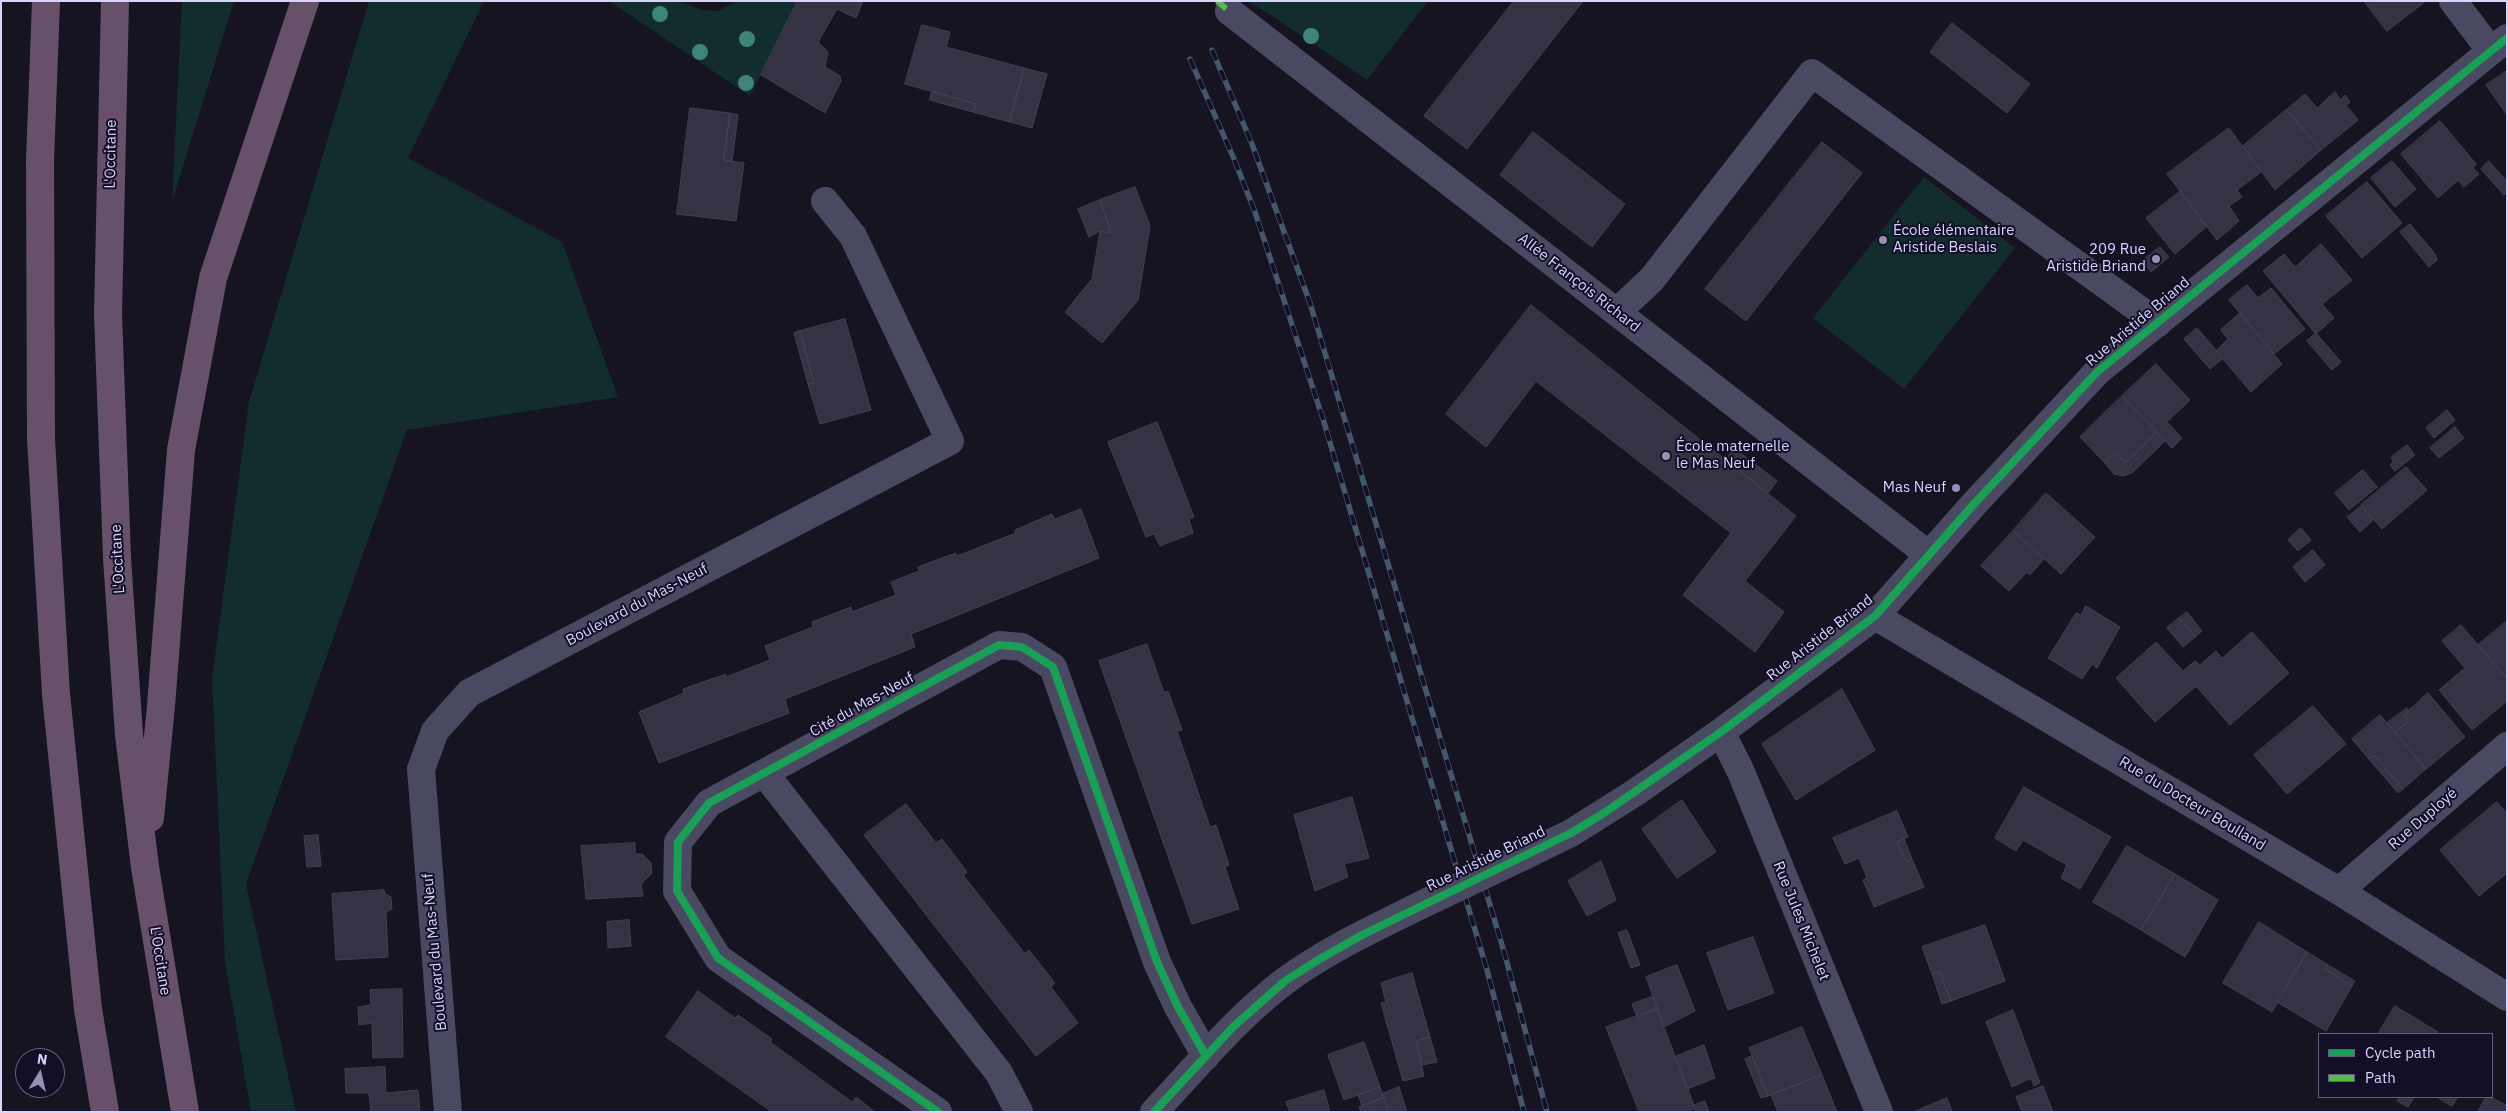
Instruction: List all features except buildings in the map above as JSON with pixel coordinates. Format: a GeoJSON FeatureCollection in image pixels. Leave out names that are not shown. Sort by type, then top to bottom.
{"type":"FeatureCollection","features":[{"type":"Feature","properties":{"kind":"highway"},"geometry":{"type":"LineString","coordinates":[[46,1],[40,161],[42,448],[56,694],[88,1009],[105,1112]]}},
{"type":"Feature","properties":{"kind":"highway","name":"L'Occitane"},"geometry":{"type":"LineString","coordinates":[[115,1],[108,314],[117,558],[128,735],[145,867],[185,1112]]}},
{"type":"Feature","properties":{"kind":"highway"},"geometry":{"type":"LineString","coordinates":[[145,867],[162,706],[182,440],[214,278],[305,1]]}},
{"type":"Feature","properties":{"kind":"street"},"geometry":{"type":"LineString","coordinates":[[2453,1],[2499,44]]}},
{"type":"Feature","properties":{"kind":"street","name":"Allée François Richard"},"geometry":{"type":"LineString","coordinates":[[1229,11],[1929,555]]}},
{"type":"Feature","properties":{"kind":"street","name":"Rue Aristide Briand"},"geometry":{"type":"LineString","coordinates":[[1154,1112],[1233,1027],[1285,981],[1318,960],[1421,905],[1532,852],[1604,813],[1721,732],[1875,616],[2097,372],[2499,44]]}},
{"type":"Feature","properties":{"kind":"street"},"geometry":{"type":"LineString","coordinates":[[1617,312],[1652,279],[1812,73],[2158,323]]}},
{"type":"Feature","properties":{"kind":"street","name":"Boulevard du Mas-Neuf"},"geometry":{"type":"LineString","coordinates":[[448,1112],[421,769],[435,730],[469,693],[950,442],[853,236],[824,201]]}},
{"type":"Feature","properties":{"kind":"street","name":"Rue du Docteur Boulland"},"geometry":{"type":"LineString","coordinates":[[1875,616],[2339,891],[2507,997]]}},
{"type":"Feature","properties":{"kind":"street","name":"Cité du Mas-Neuf"},"geometry":{"type":"LineString","coordinates":[[938,1112],[718,958],[677,891],[678,842],[709,803],[999,645],[1022,647],[1053,667],[1157,962],[1178,1007],[1206,1056]]}},
{"type":"Feature","properties":{"kind":"street","name":"Rue Jules Michelet"},"geometry":{"type":"LineString","coordinates":[[1721,732],[1741,772],[1879,1112]]}},
{"type":"Feature","properties":{"kind":"street","name":"Rue Duployé"},"geometry":{"type":"LineString","coordinates":[[2339,891],[2507,746]]}},
{"type":"Feature","properties":{"kind":"street"},"geometry":{"type":"LineString","coordinates":[[765,774],[999,1073],[1019,1112]]}},
{"type":"Feature","properties":{"kind":"green space"},"geometry":{"type":"Polygon","coordinates":[[[182,1],[234,1],[172,202],[182,1]]]}},
{"type":"Feature","properties":{"kind":"green space"},"geometry":{"type":"Polygon","coordinates":[[[369,1],[484,1],[408,158],[562,242],[618,397],[407,430],[246,884],[296,1112],[251,1112],[225,961],[212,678],[249,402],[369,1]]]}},
{"type":"Feature","properties":{"kind":"green space"},"geometry":{"type":"Polygon","coordinates":[[[609,1],[678,1],[702,10],[719,11],[736,1],[798,1],[750,96],[609,1]]]}},
{"type":"Feature","properties":{"kind":"green space"},"geometry":{"type":"Polygon","coordinates":[[[1247,1],[1428,1],[1367,80],[1271,15],[1247,1]]]}},
{"type":"Feature","properties":{"kind":"green space"},"geometry":{"type":"Polygon","coordinates":[[[1924,177],[2015,248],[1904,389],[1813,318],[1924,177]]]}},
{"type":"Feature","properties":{"kind":"railway"},"geometry":{"type":"LineString","coordinates":[[1212,50],[1252,144],[1310,303],[1505,955],[1547,1112]]}},
{"type":"Feature","properties":{"kind":"railway"},"geometry":{"type":"LineString","coordinates":[[1190,59],[1255,212],[1323,419],[1487,970],[1524,1112]]}},
{"type":"Feature","properties":{"kind":"marked path"},"geometry":{"type":"LineString","coordinates":[[1217,1],[1229,11]]}},
{"type":"Feature","properties":{"kind":"cycle path"},"geometry":{"type":"LineString","coordinates":[[1154,1112],[1233,1027],[1285,981],[1362,935],[1571,833],[1604,813],[1721,732],[1875,616],[1974,504],[2097,372],[2507,38]]}},
{"type":"Feature","properties":{"kind":"cycle path"},"geometry":{"type":"LineString","coordinates":[[938,1112],[718,958],[677,891],[678,842],[709,803],[999,645],[1022,647],[1053,667],[1157,962],[1178,1007],[1206,1056]]}},
{"type":"Feature","properties":{"kind":"place","name":"École élémentaire Aristide Beslais"},"geometry":{"type":"Point","coordinates":[1883,240]}},
{"type":"Feature","properties":{"kind":"place","name":"209 Rue Aristide Briand"},"geometry":{"type":"Point","coordinates":[2156,259]}},
{"type":"Feature","properties":{"kind":"place","name":"École maternelle le Mas Neuf"},"geometry":{"type":"Point","coordinates":[1666,456]}},
{"type":"Feature","properties":{"kind":"place","name":"Mas Neuf"},"geometry":{"type":"Point","coordinates":[1956,488]}}]}
